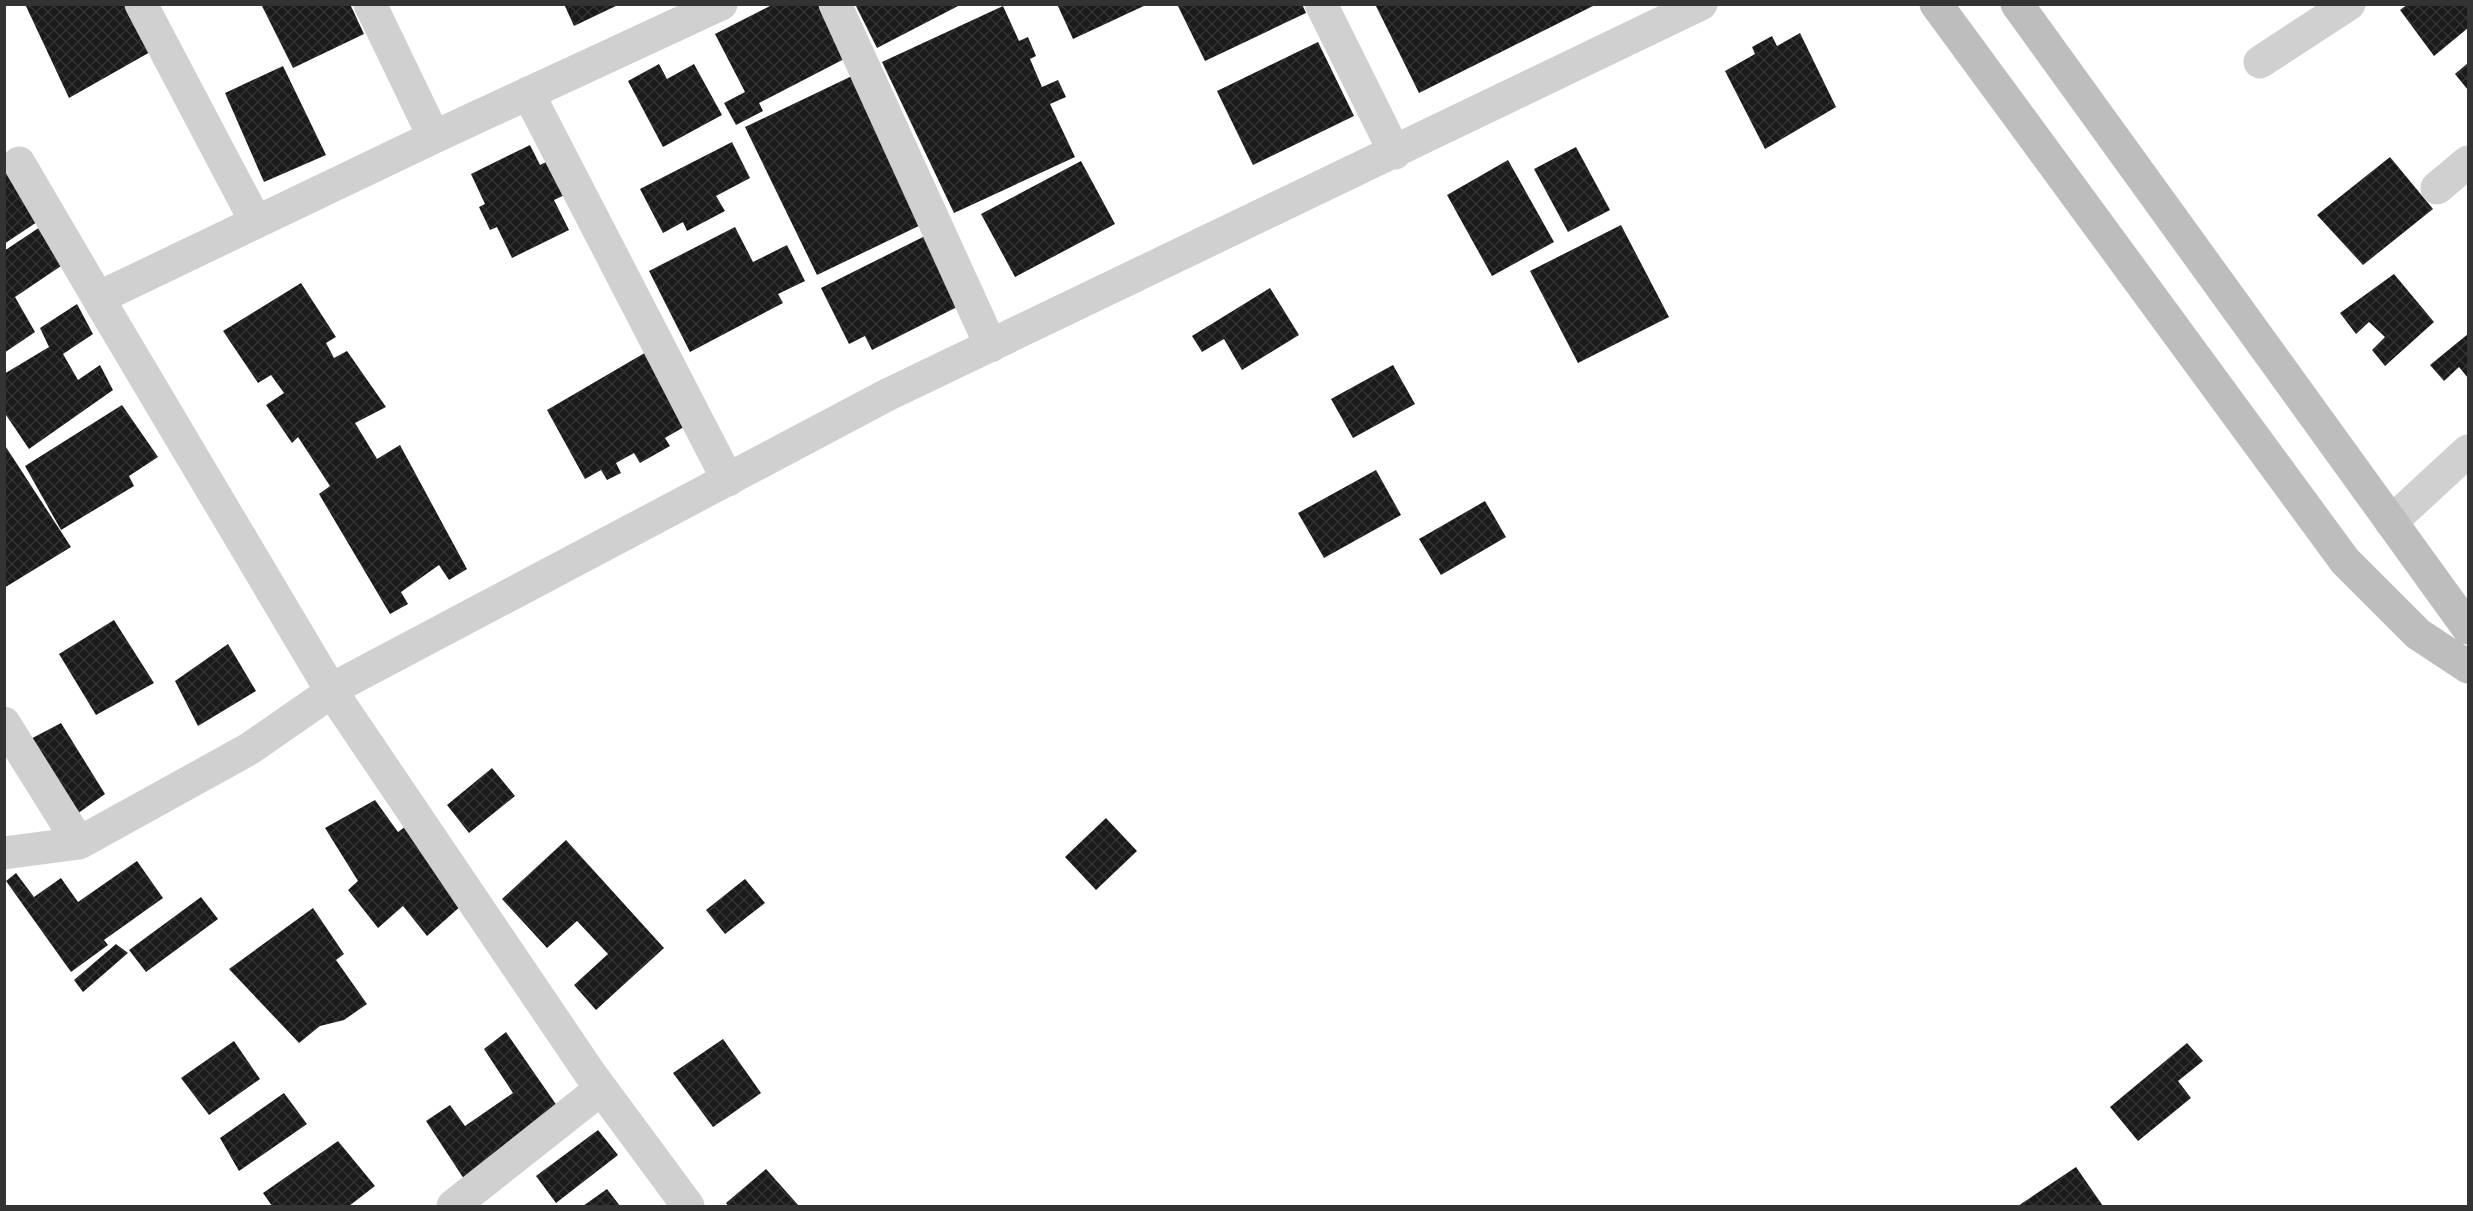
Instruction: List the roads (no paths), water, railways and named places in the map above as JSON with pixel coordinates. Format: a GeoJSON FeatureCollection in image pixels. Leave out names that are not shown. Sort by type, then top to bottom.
{"type":"FeatureCollection","features":[{"type":"Feature","properties":{"kind":"main road"},"geometry":{"type":"LineString","coordinates":[[1936,4],[2345,561],[2418,634],[2469,668]]}},
{"type":"Feature","properties":{"kind":"main road"},"geometry":{"type":"LineString","coordinates":[[2017,4],[2469,628]]}},
{"type":"Feature","properties":{"kind":"street"},"geometry":{"type":"LineString","coordinates":[[141,4],[256,222]]}},
{"type":"Feature","properties":{"kind":"street"},"geometry":{"type":"LineString","coordinates":[[370,4],[434,136]]}},
{"type":"Feature","properties":{"kind":"street"},"geometry":{"type":"LineString","coordinates":[[98,298],[528,93],[674,14],[721,4]]}},
{"type":"Feature","properties":{"kind":"street"},"geometry":{"type":"LineString","coordinates":[[835,4],[991,346]]}},
{"type":"Feature","properties":{"kind":"street"},"geometry":{"type":"LineString","coordinates":[[1321,4],[1395,153]]}},
{"type":"Feature","properties":{"kind":"street"},"geometry":{"type":"LineString","coordinates":[[4,853],[79,843],[249,749],[347,681],[888,395],[1701,4]]}},
{"type":"Feature","properties":{"kind":"street"},"geometry":{"type":"LineString","coordinates":[[2260,62],[2349,4]]}},
{"type":"Feature","properties":{"kind":"street"},"geometry":{"type":"LineString","coordinates":[[528,93],[728,480]]}},
{"type":"Feature","properties":{"kind":"street"},"geometry":{"type":"LineString","coordinates":[[2437,188],[2469,162]]}},
{"type":"Feature","properties":{"kind":"street"},"geometry":{"type":"LineString","coordinates":[[19,163],[332,692],[601,1089],[688,1206]]}},
{"type":"Feature","properties":{"kind":"street"},"geometry":{"type":"LineString","coordinates":[[2391,522],[2469,451]]}},
{"type":"Feature","properties":{"kind":"street"},"geometry":{"type":"LineString","coordinates":[[4,723],[79,843]]}},
{"type":"Feature","properties":{"kind":"street"},"geometry":{"type":"LineString","coordinates":[[453,1206],[601,1089]]}}]}
